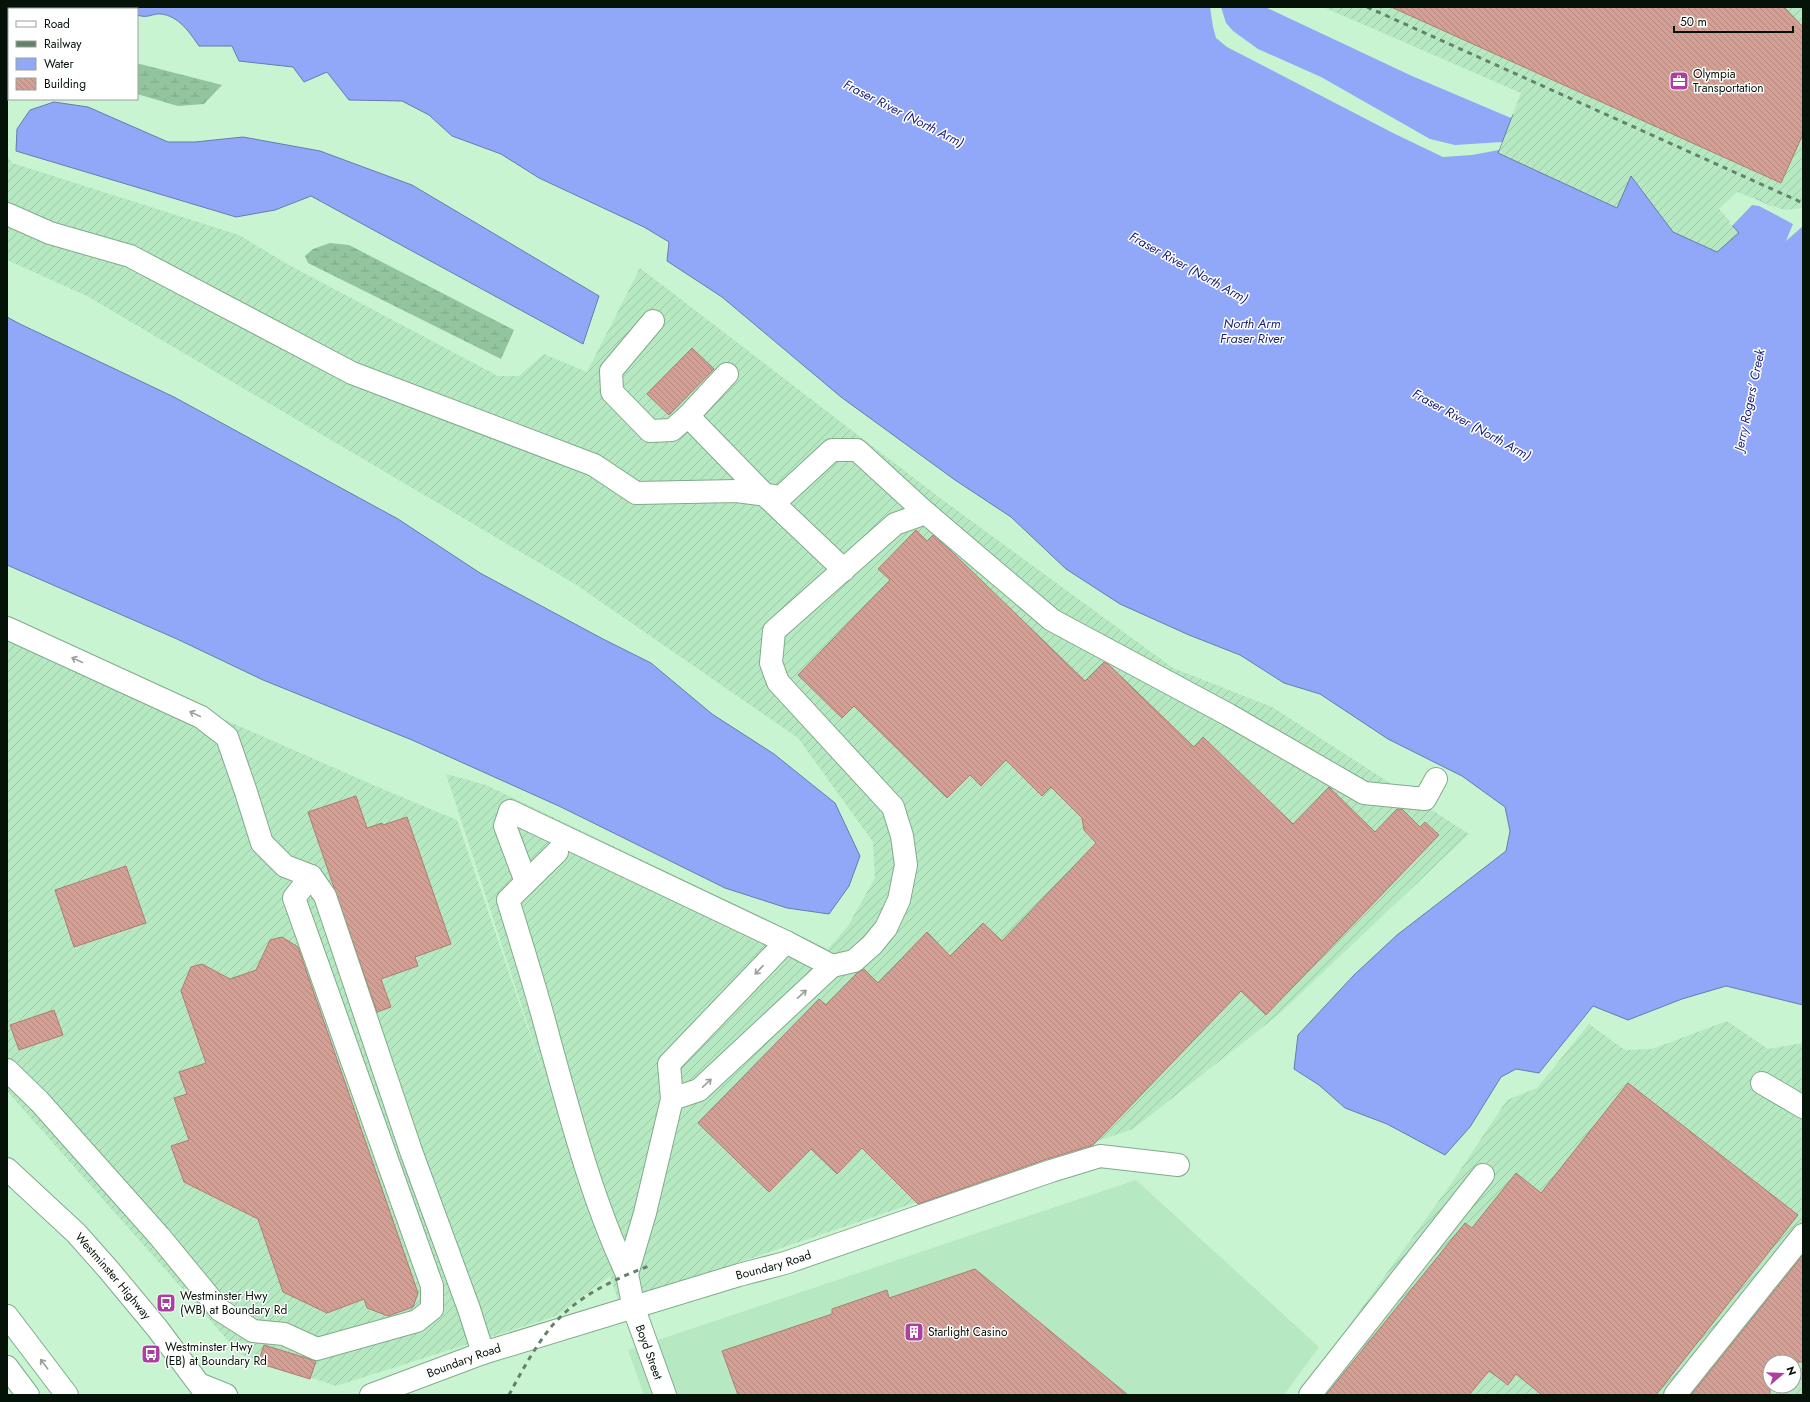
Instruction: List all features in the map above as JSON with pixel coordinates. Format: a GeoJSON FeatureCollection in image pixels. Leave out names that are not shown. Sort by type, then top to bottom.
{"type":"FeatureCollection","features":[{"type":"Feature","properties":{"kind":"main road"},"geometry":{"type":"LineString","coordinates":[[7,214],[50,233],[130,256],[352,373],[594,465],[636,493],[737,491],[781,497],[832,450],[857,450],[926,513],[1052,620],[1229,715],[1364,793],[1426,799],[1436,779]]}},
{"type":"Feature","properties":{"kind":"main road"},"geometry":{"type":"LineString","coordinates":[[653,321],[611,371],[612,392],[650,431],[672,430],[688,416],[727,374]]}},
{"type":"Feature","properties":{"kind":"main road"},"geometry":{"type":"LineString","coordinates":[[688,416],[765,495],[844,570]]}},
{"type":"Feature","properties":{"kind":"main road"},"geometry":{"type":"LineString","coordinates":[[672,1099],[699,1090],[832,966],[854,962],[886,928],[899,900],[906,865],[902,836],[893,807],[778,682],[771,662],[774,630],[895,524],[926,513]]}},
{"type":"Feature","properties":{"kind":"main road"},"geometry":{"type":"LineString","coordinates":[[7,628],[201,717],[227,737],[262,843],[286,866],[311,876],[325,896],[411,1151],[470,1309],[483,1353]]}},
{"type":"Feature","properties":{"kind":"main road"},"geometry":{"type":"LineString","coordinates":[[526,882],[505,826],[510,811],[786,942],[832,966]]}},
{"type":"Feature","properties":{"kind":"main road"},"geometry":{"type":"LineString","coordinates":[[557,852],[508,900],[549,1039],[561,1086],[609,1237],[627,1274]]}},
{"type":"Feature","properties":{"kind":"main road"},"geometry":{"type":"LineString","coordinates":[[7,1070],[39,1101],[160,1237],[220,1310],[253,1332],[284,1334],[317,1349],[417,1321],[432,1309],[432,1286],[294,898],[311,876]]}},
{"type":"Feature","properties":{"kind":"main road"},"geometry":{"type":"LineString","coordinates":[[627,1274],[645,1213],[672,1099],[669,1064],[786,942]]}},
{"type":"Feature","properties":{"kind":"main road"},"geometry":{"type":"LineString","coordinates":[[1762,1083],[1803,1107]]}},
{"type":"Feature","properties":{"kind":"main road","name":"Boundary Road"},"geometry":{"type":"LineString","coordinates":[[371,1395],[483,1353],[634,1309],[739,1275],[785,1263],[1051,1171],[1100,1156],[1178,1165]]}},
{"type":"Feature","properties":{"kind":"main road","name":"Westminster Highway"},"geometry":{"type":"LineString","coordinates":[[7,1169],[76,1233],[108,1269],[204,1390]]}},
{"type":"Feature","properties":{"kind":"main road"},"geometry":{"type":"LineString","coordinates":[[1310,1395],[1483,1176]]}},
{"type":"Feature","properties":{"kind":"main road"},"geometry":{"type":"LineString","coordinates":[[1675,1395],[1803,1235]]}},
{"type":"Feature","properties":{"kind":"main road","name":"Boyd Street"},"geometry":{"type":"LineString","coordinates":[[627,1274],[634,1309],[665,1395]]}},
{"type":"Feature","properties":{"kind":"main road"},"geometry":{"type":"LineString","coordinates":[[7,1316],[67,1395]]}},
{"type":"Feature","properties":{"kind":"main road"},"geometry":{"type":"LineString","coordinates":[[7,1367],[28,1395]]}},
{"type":"Feature","properties":{"kind":"main road"},"geometry":{"type":"LineString","coordinates":[[204,1390],[226,1395]]}},
{"type":"Feature","properties":{"kind":"shaded area"},"geometry":{"type":"Polygon","coordinates":[[[1323,7],[1803,7],[1803,208],[1784,210],[1737,192],[1719,209],[1740,233],[1717,252],[1673,232],[1632,176],[1617,208],[1497,153],[1521,93],[1323,7]]]}},
{"type":"Feature","properties":{"kind":"shaded area"},"geometry":{"type":"Polygon","coordinates":[[[7,155],[12,163],[239,235],[289,265],[498,376],[519,376],[544,354],[587,372],[640,268],[944,501],[1173,668],[1272,707],[1469,834],[1278,1015],[1133,1129],[619,1303],[610,1276],[556,1316],[336,1386],[240,1354],[7,1091],[7,624],[380,788],[457,820],[551,1096],[446,774],[486,785],[828,949],[848,926],[875,878],[873,842],[798,738],[575,584],[87,296],[7,260],[7,155]]]}},
{"type":"Feature","properties":{"kind":"shaded area"},"geometry":{"type":"Polygon","coordinates":[[[1727,1021],[1768,1049],[1803,1043],[1803,1395],[1299,1395],[1453,1181],[1507,1100],[1537,1088],[1589,1024],[1625,1050],[1652,1049],[1727,1021]]]}},
{"type":"Feature","properties":{"kind":"shaded area"},"geometry":{"type":"Polygon","coordinates":[[[1136,1180],[1319,1347],[1284,1395],[644,1395],[628,1350],[1136,1180]]]}},
{"type":"Feature","properties":{"kind":"green space"},"geometry":{"type":"Polygon","coordinates":[[[138,64],[222,85],[204,104],[178,106],[138,94],[138,64]]]}},
{"type":"Feature","properties":{"kind":"green space"},"geometry":{"type":"Polygon","coordinates":[[[330,243],[349,245],[514,330],[501,359],[308,263],[305,256],[313,249],[330,243]]]}},
{"type":"Feature","properties":{"kind":"water","name":"North Arm Fraser River"},"geometry":{"type":"Polygon","coordinates":[[[1275,7],[1432,81],[1513,114],[1498,153],[1617,208],[1631,176],[1673,232],[1717,252],[1739,233],[1731,224],[1755,198],[1803,224],[1803,1005],[1726,986],[1682,999],[1628,1020],[1593,1006],[1539,1073],[1516,1069],[1501,1077],[1470,1127],[1445,1155],[1387,1124],[1345,1108],[1319,1085],[1294,1069],[1298,1035],[1354,975],[1397,935],[1506,851],[1510,831],[1505,807],[1462,776],[1388,739],[1320,694],[1284,683],[1240,655],[1189,635],[1120,604],[1066,569],[1011,517],[955,480],[841,397],[722,297],[667,261],[669,242],[644,227],[539,178],[501,154],[452,136],[429,115],[402,101],[349,100],[327,72],[304,82],[293,67],[239,61],[232,46],[199,46],[179,22],[167,15],[158,14],[141,16],[138,15],[138,8],[88,8],[1275,7]]]}},
{"type":"Feature","properties":{"kind":"water"},"geometry":{"type":"Polygon","coordinates":[[[54,102],[88,107],[168,142],[195,142],[243,137],[320,151],[412,185],[599,296],[583,344],[311,196],[275,210],[236,217],[16,151],[17,129],[30,110],[54,102]]]}},
{"type":"Feature","properties":{"kind":"water"},"geometry":{"type":"Polygon","coordinates":[[[7,317],[174,397],[398,519],[480,573],[651,663],[712,714],[774,754],[835,803],[860,856],[849,886],[829,914],[787,908],[725,888],[561,807],[412,740],[263,680],[177,639],[7,565],[7,317]]]}},
{"type":"Feature","properties":{"kind":"pier"},"geometry":{"type":"Polygon","coordinates":[[[1210,7],[1221,7],[1226,23],[1233,31],[1258,49],[1321,77],[1430,139],[1455,145],[1502,142],[1499,150],[1472,155],[1443,157],[1395,134],[1227,47],[1216,38],[1210,7]]]}},
{"type":"Feature","properties":{"kind":"pier"},"geometry":{"type":"Polygon","coordinates":[[[1265,7],[1280,7],[1432,80],[1514,112],[1511,118],[1412,76],[1265,7]]]}},
{"type":"Feature","properties":{"kind":"pier"},"geometry":{"type":"Polygon","coordinates":[[[1753,197],[1803,222],[1803,226],[1786,241],[1793,224],[1759,206],[1752,205],[1732,226],[1729,223],[1753,197]]]}},
{"type":"Feature","properties":{"kind":"building","name":"Olympia Transportation"},"geometry":{"type":"Polygon","coordinates":[[[1391,7],[1784,7],[1803,27],[1803,134],[1781,183],[1391,7]]]}},
{"type":"Feature","properties":{"kind":"building"},"geometry":{"type":"Polygon","coordinates":[[[692,348],[714,369],[669,415],[647,394],[692,348]]]}},
{"type":"Feature","properties":{"kind":"building"},"geometry":{"type":"Polygon","coordinates":[[[916,530],[927,541],[933,535],[951,551],[1085,681],[1104,662],[1108,664],[1194,747],[1203,737],[1293,824],[1329,787],[1375,832],[1397,809],[1402,809],[1420,827],[1425,822],[1439,835],[1266,1015],[1241,991],[1093,1145],[1047,1159],[918,1204],[862,1148],[837,1174],[811,1149],[769,1192],[698,1123],[819,999],[826,1005],[857,973],[864,969],[878,983],[927,932],[950,956],[983,923],[1002,941],[1096,843],[1084,830],[1082,818],[1051,787],[1042,796],[1006,760],[981,786],[970,775],[947,798],[854,706],[842,718],[798,675],[890,580],[878,569],[916,530]]]}},
{"type":"Feature","properties":{"kind":"building"},"geometry":{"type":"Polygon","coordinates":[[[356,796],[367,828],[382,823],[383,825],[407,817],[451,944],[415,957],[418,966],[381,979],[391,1007],[377,1012],[308,812],[356,796]]]}},
{"type":"Feature","properties":{"kind":"building"},"geometry":{"type":"Polygon","coordinates":[[[126,866],[146,923],[74,947],[55,890],[126,866]]]}},
{"type":"Feature","properties":{"kind":"building"},"geometry":{"type":"Polygon","coordinates":[[[282,937],[298,947],[418,1293],[413,1307],[388,1316],[367,1308],[364,1299],[327,1313],[283,1292],[258,1219],[184,1182],[171,1146],[189,1140],[174,1098],[187,1094],[179,1072],[206,1063],[181,991],[191,967],[202,964],[230,979],[256,970],[270,940],[282,937]]]}},
{"type":"Feature","properties":{"kind":"building"},"geometry":{"type":"Polygon","coordinates":[[[54,1010],[63,1035],[19,1050],[10,1025],[54,1010]]]}},
{"type":"Feature","properties":{"kind":"building"},"geometry":{"type":"Polygon","coordinates":[[[1628,1083],[1798,1215],[1656,1395],[1542,1395],[1516,1374],[1508,1385],[1489,1371],[1469,1395],[1326,1395],[1465,1223],[1472,1228],[1516,1173],[1541,1193],[1628,1083]]]}},
{"type":"Feature","properties":{"kind":"building"},"geometry":{"type":"Polygon","coordinates":[[[1803,1255],[1803,1362],[1802,1354],[1762,1354],[1762,1394],[1770,1395],[1691,1395],[1803,1255]]]}},
{"type":"Feature","properties":{"kind":"building","name":"Starlight Casino"},"geometry":{"type":"Polygon","coordinates":[[[975,1269],[1128,1395],[738,1395],[722,1351],[832,1314],[832,1309],[887,1290],[889,1298],[975,1269]]]}},
{"type":"Feature","properties":{"kind":"building"},"geometry":{"type":"Polygon","coordinates":[[[264,1345],[316,1361],[310,1379],[258,1363],[264,1345]]]}},
{"type":"Feature","properties":{"kind":"railway"},"geometry":{"type":"LineString","coordinates":[[1367,7],[1803,203]]}},
{"type":"Feature","properties":{"kind":"railway"},"geometry":{"type":"LineString","coordinates":[[509,1395],[539,1343],[561,1316],[596,1290],[649,1266]]}},
{"type":"Feature","properties":{"kind":"place","name":"Olympia Transportation"},"geometry":{"type":"Point","coordinates":[1679,81]}},
{"type":"Feature","properties":{"kind":"place","name":"Westminster Hwy (WB) at Boundary Rd"},"geometry":{"type":"Point","coordinates":[166,1303]}},
{"type":"Feature","properties":{"kind":"place","name":"Starlight Casino"},"geometry":{"type":"Point","coordinates":[914,1332]}},
{"type":"Feature","properties":{"kind":"place","name":"Westminster Hwy (EB) at Boundary Rd"},"geometry":{"type":"Point","coordinates":[151,1354]}},
{"type":"Feature","properties":{"kind":"water label","name":"Fraser River (North Arm)"},"geometry":{"type":"Point","coordinates":[904,113]}},
{"type":"Feature","properties":{"kind":"water label","name":"Fraser River (North Arm)"},"geometry":{"type":"Point","coordinates":[1189,267]}},
{"type":"Feature","properties":{"kind":"water label","name":"Jerry Rogers' Creek"},"geometry":{"type":"Point","coordinates":[1749,400]}},
{"type":"Feature","properties":{"kind":"water label","name":"Fraser River (North Arm)"},"geometry":{"type":"Point","coordinates":[1472,424]}}]}
